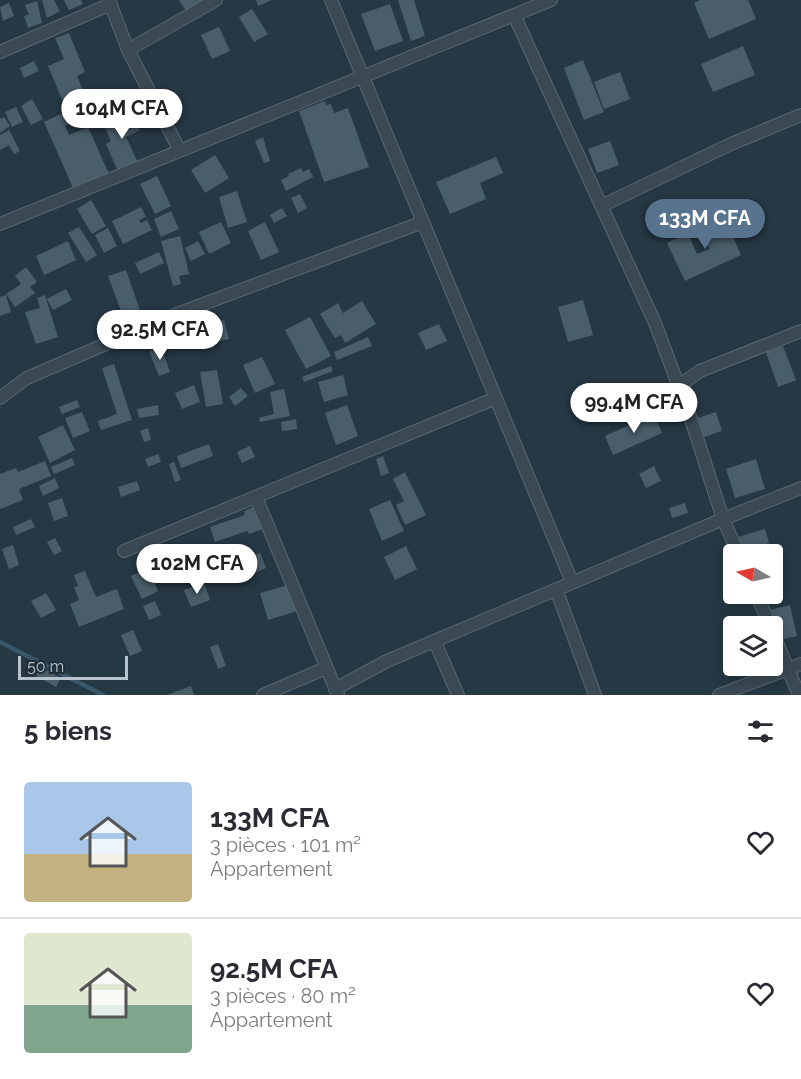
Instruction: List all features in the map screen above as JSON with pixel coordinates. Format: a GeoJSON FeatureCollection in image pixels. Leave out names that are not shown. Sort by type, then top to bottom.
{"type":"FeatureCollection","features":[{"type":"Feature","properties":{"kind":"street"},"geometry":{"type":"LineString","coordinates":[[128,50],[216,0]]}},
{"type":"Feature","properties":{"kind":"street"},"geometry":{"type":"LineString","coordinates":[[331,0],[572,582]]}},
{"type":"Feature","properties":{"kind":"street"},"geometry":{"type":"LineString","coordinates":[[0,224],[514,15],[526,5],[551,0]]}},
{"type":"Feature","properties":{"kind":"street"},"geometry":{"type":"LineString","coordinates":[[0,52],[110,2],[128,50],[180,151]]}},
{"type":"Feature","properties":{"kind":"street"},"geometry":{"type":"LineString","coordinates":[[514,15],[655,323],[723,519],[734,544]]}},
{"type":"Feature","properties":{"kind":"street"},"geometry":{"type":"LineString","coordinates":[[601,206],[731,144],[801,115]]}},
{"type":"Feature","properties":{"kind":"street"},"geometry":{"type":"LineString","coordinates":[[0,398],[27,378],[166,318],[423,222]]}},
{"type":"Feature","properties":{"kind":"street"},"geometry":{"type":"LineString","coordinates":[[679,389],[700,371],[801,332]]}},
{"type":"Feature","properties":{"kind":"street"},"geometry":{"type":"LineString","coordinates":[[124,551],[496,398]]}},
{"type":"Feature","properties":{"kind":"street"},"geometry":{"type":"LineString","coordinates":[[256,497],[336,692],[387,661],[801,488]]}},
{"type":"Feature","properties":{"kind":"street"},"geometry":{"type":"LineString","coordinates":[[556,589],[595,695]]}},
{"type":"Feature","properties":{"kind":"street"},"geometry":{"type":"LineString","coordinates":[[435,642],[458,695]]}},
{"type":"Feature","properties":{"kind":"street"},"geometry":{"type":"LineString","coordinates":[[783,656],[799,695]]}},
{"type":"Feature","properties":{"kind":"street"},"geometry":{"type":"LineString","coordinates":[[719,695],[801,664]]}},
{"type":"Feature","properties":{"kind":"street"},"geometry":{"type":"LineString","coordinates":[[263,695],[326,668]]}},
{"type":"Feature","properties":{"kind":"building"},"geometry":{"type":"Polygon","coordinates":[[[42,0],[54,0],[60,11],[47,18],[42,0]]]}},
{"type":"Feature","properties":{"kind":"building"},"geometry":{"type":"Polygon","coordinates":[[[64,0],[81,0],[83,4],[69,10],[64,0]]]}},
{"type":"Feature","properties":{"kind":"building"},"geometry":{"type":"Polygon","coordinates":[[[179,0],[202,0],[204,3],[188,14],[179,0]]]}},
{"type":"Feature","properties":{"kind":"building"},"geometry":{"type":"Polygon","coordinates":[[[256,0],[272,0],[258,6],[256,0]]]}},
{"type":"Feature","properties":{"kind":"building"},"geometry":{"type":"Polygon","coordinates":[[[398,0],[414,0],[425,36],[411,41],[398,0]]]}},
{"type":"Feature","properties":{"kind":"building"},"geometry":{"type":"Polygon","coordinates":[[[700,0],[748,0],[756,19],[709,39],[694,3],[700,0]]]}},
{"type":"Feature","properties":{"kind":"building"},"geometry":{"type":"Polygon","coordinates":[[[37,1],[42,23],[28,28],[24,16],[29,15],[25,5],[37,1]]]}},
{"type":"Feature","properties":{"kind":"building"},"geometry":{"type":"Polygon","coordinates":[[[9,3],[14,16],[3,21],[0,7],[9,3]]]}},
{"type":"Feature","properties":{"kind":"building"},"geometry":{"type":"Polygon","coordinates":[[[390,4],[403,41],[375,51],[361,14],[390,4]]]}},
{"type":"Feature","properties":{"kind":"building"},"geometry":{"type":"Polygon","coordinates":[[[252,9],[268,34],[254,42],[239,17],[252,9]]]}},
{"type":"Feature","properties":{"kind":"building"},"geometry":{"type":"Polygon","coordinates":[[[219,27],[230,51],[212,59],[201,35],[219,27]]]}},
{"type":"Feature","properties":{"kind":"building"},"geometry":{"type":"Polygon","coordinates":[[[69,33],[85,72],[77,76],[87,100],[66,109],[48,66],[64,59],[55,38],[69,33]]]}},
{"type":"Feature","properties":{"kind":"building"},"geometry":{"type":"Polygon","coordinates":[[[743,46],[755,75],[713,92],[701,64],[743,46]]]}},
{"type":"Feature","properties":{"kind":"building"},"geometry":{"type":"Polygon","coordinates":[[[583,60],[604,112],[584,120],[564,68],[583,60]]]}},
{"type":"Feature","properties":{"kind":"building"},"geometry":{"type":"Polygon","coordinates":[[[34,61],[39,71],[24,78],[20,68],[34,61]]]}},
{"type":"Feature","properties":{"kind":"building"},"geometry":{"type":"Polygon","coordinates":[[[620,72],[630,99],[604,109],[594,82],[620,72]]]}},
{"type":"Feature","properties":{"kind":"building"},"geometry":{"type":"Polygon","coordinates":[[[32,99],[43,119],[31,125],[21,106],[32,99]]]}},
{"type":"Feature","properties":{"kind":"building"},"geometry":{"type":"Polygon","coordinates":[[[325,101],[326,105],[331,104],[334,113],[348,108],[369,167],[324,182],[299,111],[325,101]]]}},
{"type":"Feature","properties":{"kind":"building"},"geometry":{"type":"Polygon","coordinates":[[[16,107],[23,122],[12,127],[5,112],[16,107]]]}},
{"type":"Feature","properties":{"kind":"building"},"geometry":{"type":"Polygon","coordinates":[[[129,108],[140,130],[126,137],[139,165],[119,174],[106,144],[111,141],[102,121],[129,108]]]}},
{"type":"Feature","properties":{"kind":"building"},"geometry":{"type":"Polygon","coordinates":[[[69,110],[74,122],[65,126],[69,135],[88,127],[109,174],[74,190],[44,122],[69,110]]]}},
{"type":"Feature","properties":{"kind":"building"},"geometry":{"type":"Polygon","coordinates":[[[4,117],[10,126],[0,133],[0,119],[4,117]]]}},
{"type":"Feature","properties":{"kind":"building"},"geometry":{"type":"Polygon","coordinates":[[[9,130],[20,151],[14,154],[9,145],[0,150],[0,135],[9,130]]]}},
{"type":"Feature","properties":{"kind":"building"},"geometry":{"type":"Polygon","coordinates":[[[263,137],[270,161],[264,163],[255,141],[263,137]]]}},
{"type":"Feature","properties":{"kind":"building"},"geometry":{"type":"Polygon","coordinates":[[[610,141],[619,165],[597,173],[588,149],[610,141]]]}},
{"type":"Feature","properties":{"kind":"building"},"geometry":{"type":"Polygon","coordinates":[[[215,155],[229,178],[205,193],[191,170],[215,155]]]}},
{"type":"Feature","properties":{"kind":"building"},"geometry":{"type":"Polygon","coordinates":[[[496,157],[503,173],[480,183],[486,199],[450,214],[436,182],[496,157]]]}},
{"type":"Feature","properties":{"kind":"building"},"geometry":{"type":"Polygon","coordinates":[[[301,168],[303,172],[309,169],[313,177],[286,191],[281,180],[301,168]]]}},
{"type":"Feature","properties":{"kind":"building"},"geometry":{"type":"Polygon","coordinates":[[[157,176],[171,206],[155,214],[140,184],[157,176]]]}},
{"type":"Feature","properties":{"kind":"building"},"geometry":{"type":"Polygon","coordinates":[[[237,191],[247,222],[228,228],[219,197],[237,191]]]}},
{"type":"Feature","properties":{"kind":"building"},"geometry":{"type":"Polygon","coordinates":[[[300,194],[307,208],[298,213],[291,198],[300,194]]]}},
{"type":"Feature","properties":{"kind":"building"},"geometry":{"type":"Polygon","coordinates":[[[91,200],[106,226],[92,234],[77,209],[91,200]]]}},
{"type":"Feature","properties":{"kind":"building"},"geometry":{"type":"Polygon","coordinates":[[[141,207],[146,217],[139,220],[141,223],[147,220],[152,230],[123,244],[112,221],[141,207]]]}},
{"type":"Feature","properties":{"kind":"building"},"geometry":{"type":"Polygon","coordinates":[[[282,208],[287,216],[274,223],[270,215],[282,208]]]}},
{"type":"Feature","properties":{"kind":"building"},"geometry":{"type":"Polygon","coordinates":[[[171,211],[179,229],[161,237],[154,219],[171,211]]]}},
{"type":"Feature","properties":{"kind":"building"},"geometry":{"type":"Polygon","coordinates":[[[724,216],[741,255],[685,281],[667,243],[688,233],[697,254],[709,249],[699,228],[724,216]]]}},
{"type":"Feature","properties":{"kind":"building"},"geometry":{"type":"Polygon","coordinates":[[[221,222],[231,243],[209,254],[199,232],[221,222]]]}},
{"type":"Feature","properties":{"kind":"building"},"geometry":{"type":"Polygon","coordinates":[[[265,222],[279,252],[261,260],[248,231],[265,222]]]}},
{"type":"Feature","properties":{"kind":"building"},"geometry":{"type":"Polygon","coordinates":[[[79,227],[97,255],[86,262],[68,233],[79,227]]]}},
{"type":"Feature","properties":{"kind":"building"},"geometry":{"type":"Polygon","coordinates":[[[108,228],[117,246],[104,253],[95,235],[108,228]]]}},
{"type":"Feature","properties":{"kind":"building"},"geometry":{"type":"Polygon","coordinates":[[[180,236],[189,274],[179,276],[181,284],[173,286],[161,241],[180,236]]]}},
{"type":"Feature","properties":{"kind":"building"},"geometry":{"type":"Polygon","coordinates":[[[68,241],[76,260],[44,275],[36,256],[68,241]]]}},
{"type":"Feature","properties":{"kind":"building"},"geometry":{"type":"Polygon","coordinates":[[[198,241],[205,254],[191,261],[185,248],[198,241]]]}},
{"type":"Feature","properties":{"kind":"building"},"geometry":{"type":"Polygon","coordinates":[[[159,252],[164,263],[140,274],[135,263],[159,252]]]}},
{"type":"Feature","properties":{"kind":"building"},"geometry":{"type":"Polygon","coordinates":[[[26,267],[37,282],[30,287],[35,293],[15,307],[6,294],[21,284],[15,276],[26,267]]]}},
{"type":"Feature","properties":{"kind":"building"},"geometry":{"type":"Polygon","coordinates":[[[126,270],[140,310],[123,316],[108,276],[126,270]]]}},
{"type":"Feature","properties":{"kind":"building"},"geometry":{"type":"Polygon","coordinates":[[[66,289],[72,300],[53,310],[47,299],[66,289]]]}},
{"type":"Feature","properties":{"kind":"building"},"geometry":{"type":"Polygon","coordinates":[[[6,295],[11,312],[0,316],[0,297],[6,295]]]}},
{"type":"Feature","properties":{"kind":"building"},"geometry":{"type":"Polygon","coordinates":[[[45,295],[58,337],[36,344],[25,312],[40,308],[37,298],[45,295]]]}},
{"type":"Feature","properties":{"kind":"building"},"geometry":{"type":"Polygon","coordinates":[[[583,300],[593,335],[568,342],[558,307],[583,300]]]}},
{"type":"Feature","properties":{"kind":"building"},"geometry":{"type":"Polygon","coordinates":[[[362,301],[376,324],[345,343],[341,335],[335,338],[320,314],[338,303],[343,313],[362,301]]]}},
{"type":"Feature","properties":{"kind":"building"},"geometry":{"type":"Polygon","coordinates":[[[310,317],[331,356],[306,369],[285,330],[310,317]]]}},
{"type":"Feature","properties":{"kind":"building"},"geometry":{"type":"Polygon","coordinates":[[[224,320],[229,339],[215,342],[210,324],[224,320]]]}},
{"type":"Feature","properties":{"kind":"building"},"geometry":{"type":"Polygon","coordinates":[[[439,324],[447,341],[426,350],[418,333],[439,324]]]}},
{"type":"Feature","properties":{"kind":"building"},"geometry":{"type":"Polygon","coordinates":[[[368,337],[372,346],[337,360],[334,352],[368,337]]]}},
{"type":"Feature","properties":{"kind":"building"},"geometry":{"type":"Polygon","coordinates":[[[783,346],[796,380],[778,387],[766,352],[783,346]]]}},
{"type":"Feature","properties":{"kind":"building"},"geometry":{"type":"Polygon","coordinates":[[[161,347],[170,372],[159,376],[149,351],[161,347]]]}},
{"type":"Feature","properties":{"kind":"building"},"geometry":{"type":"Polygon","coordinates":[[[262,357],[275,384],[255,393],[243,365],[262,357]]]}},
{"type":"Feature","properties":{"kind":"building"},"geometry":{"type":"Polygon","coordinates":[[[114,364],[132,420],[101,430],[98,421],[117,414],[102,368],[114,364]]]}},
{"type":"Feature","properties":{"kind":"building"},"geometry":{"type":"Polygon","coordinates":[[[331,366],[333,371],[304,382],[302,377],[331,366]]]}},
{"type":"Feature","properties":{"kind":"building"},"geometry":{"type":"Polygon","coordinates":[[[217,370],[223,404],[206,407],[200,372],[217,370]]]}},
{"type":"Feature","properties":{"kind":"building"},"geometry":{"type":"Polygon","coordinates":[[[343,375],[348,395],[324,402],[318,382],[343,375]]]}},
{"type":"Feature","properties":{"kind":"building"},"geometry":{"type":"Polygon","coordinates":[[[194,385],[200,402],[182,409],[175,393],[194,385]]]}},
{"type":"Feature","properties":{"kind":"building"},"geometry":{"type":"Polygon","coordinates":[[[241,388],[248,396],[235,406],[229,397],[241,388]]]}},
{"type":"Feature","properties":{"kind":"building"},"geometry":{"type":"Polygon","coordinates":[[[284,389],[290,416],[260,422],[259,418],[274,414],[270,392],[284,389]]]}},
{"type":"Feature","properties":{"kind":"building"},"geometry":{"type":"Polygon","coordinates":[[[77,400],[80,407],[62,414],[59,407],[77,400]]]}},
{"type":"Feature","properties":{"kind":"building"},"geometry":{"type":"Polygon","coordinates":[[[158,405],[159,415],[139,418],[137,409],[158,405]]]}},
{"type":"Feature","properties":{"kind":"building"},"geometry":{"type":"Polygon","coordinates":[[[347,405],[358,436],[336,445],[325,413],[347,405]]]}},
{"type":"Feature","properties":{"kind":"building"},"geometry":{"type":"Polygon","coordinates":[[[82,412],[90,431],[73,438],[65,418],[82,412]]]}},
{"type":"Feature","properties":{"kind":"building"},"geometry":{"type":"Polygon","coordinates":[[[716,412],[722,431],[704,437],[698,418],[716,412]]]}},
{"type":"Feature","properties":{"kind":"building"},"geometry":{"type":"Polygon","coordinates":[[[654,414],[662,433],[613,455],[605,436],[654,414]]]}},
{"type":"Feature","properties":{"kind":"building"},"geometry":{"type":"Polygon","coordinates":[[[296,419],[297,429],[282,431],[281,422],[296,419]]]}},
{"type":"Feature","properties":{"kind":"building"},"geometry":{"type":"Polygon","coordinates":[[[63,425],[75,450],[50,463],[38,437],[63,425]]]}},
{"type":"Feature","properties":{"kind":"building"},"geometry":{"type":"Polygon","coordinates":[[[148,428],[151,440],[144,442],[140,431],[148,428]]]}},
{"type":"Feature","properties":{"kind":"building"},"geometry":{"type":"Polygon","coordinates":[[[209,444],[213,456],[181,468],[177,456],[209,444]]]}},
{"type":"Feature","properties":{"kind":"building"},"geometry":{"type":"Polygon","coordinates":[[[250,446],[255,457],[242,463],[237,452],[250,446]]]}},
{"type":"Feature","properties":{"kind":"building"},"geometry":{"type":"Polygon","coordinates":[[[158,454],[161,462],[148,467],[145,459],[158,454]]]}},
{"type":"Feature","properties":{"kind":"building"},"geometry":{"type":"Polygon","coordinates":[[[383,456],[389,473],[381,476],[376,459],[383,456]]]}},
{"type":"Feature","properties":{"kind":"building"},"geometry":{"type":"Polygon","coordinates":[[[72,458],[75,465],[54,474],[51,467],[72,458]]]}},
{"type":"Feature","properties":{"kind":"building"},"geometry":{"type":"Polygon","coordinates":[[[756,459],[765,489],[735,498],[726,469],[756,459]]]}},
{"type":"Feature","properties":{"kind":"building"},"geometry":{"type":"Polygon","coordinates":[[[45,461],[51,476],[19,489],[23,500],[0,509],[0,474],[16,468],[18,472],[45,461]]]}},
{"type":"Feature","properties":{"kind":"building"},"geometry":{"type":"Polygon","coordinates":[[[174,462],[181,480],[175,482],[169,464],[174,462]]]}},
{"type":"Feature","properties":{"kind":"building"},"geometry":{"type":"Polygon","coordinates":[[[654,466],[661,481],[646,488],[639,474],[654,466]]]}},
{"type":"Feature","properties":{"kind":"building"},"geometry":{"type":"Polygon","coordinates":[[[405,472],[426,515],[405,525],[396,505],[404,501],[393,479],[405,472]]]}},
{"type":"Feature","properties":{"kind":"building"},"geometry":{"type":"Polygon","coordinates":[[[55,478],[59,488],[43,496],[39,486],[55,478]]]}},
{"type":"Feature","properties":{"kind":"building"},"geometry":{"type":"Polygon","coordinates":[[[137,481],[140,490],[121,497],[118,487],[137,481]]]}},
{"type":"Feature","properties":{"kind":"building"},"geometry":{"type":"Polygon","coordinates":[[[62,498],[68,516],[54,521],[48,503],[62,498]]]}},
{"type":"Feature","properties":{"kind":"building"},"geometry":{"type":"Polygon","coordinates":[[[390,500],[404,531],[382,541],[369,509],[390,500]]]}},
{"type":"Feature","properties":{"kind":"building"},"geometry":{"type":"Polygon","coordinates":[[[685,503],[688,513],[672,518],[669,508],[685,503]]]}},
{"type":"Feature","properties":{"kind":"building"},"geometry":{"type":"Polygon","coordinates":[[[256,506],[263,529],[249,534],[247,531],[215,542],[210,527],[245,515],[244,511],[256,506]]]}},
{"type":"Feature","properties":{"kind":"building"},"geometry":{"type":"Polygon","coordinates":[[[31,519],[35,527],[16,535],[13,527],[31,519]]]}},
{"type":"Feature","properties":{"kind":"building"},"geometry":{"type":"Polygon","coordinates":[[[765,529],[769,543],[740,544],[738,537],[765,529]]]}},
{"type":"Feature","properties":{"kind":"building"},"geometry":{"type":"Polygon","coordinates":[[[55,538],[62,551],[54,555],[47,542],[55,538]]]}},
{"type":"Feature","properties":{"kind":"building"},"geometry":{"type":"Polygon","coordinates":[[[13,545],[19,565],[9,569],[2,549],[13,545]]]}},
{"type":"Feature","properties":{"kind":"building"},"geometry":{"type":"Polygon","coordinates":[[[406,546],[417,569],[395,580],[384,557],[406,546]]]}},
{"type":"Feature","properties":{"kind":"building"},"geometry":{"type":"Polygon","coordinates":[[[164,549],[172,574],[156,579],[148,555],[164,549]]]}},
{"type":"Feature","properties":{"kind":"building"},"geometry":{"type":"Polygon","coordinates":[[[260,553],[266,568],[241,579],[235,564],[260,553]]]}},
{"type":"Feature","properties":{"kind":"building"},"geometry":{"type":"Polygon","coordinates":[[[148,568],[158,591],[142,599],[131,576],[148,568]]]}},
{"type":"Feature","properties":{"kind":"building"},"geometry":{"type":"Polygon","coordinates":[[[85,571],[96,597],[117,589],[124,609],[79,627],[70,604],[79,600],[74,587],[78,586],[74,575],[85,571]]]}},
{"type":"Feature","properties":{"kind":"building"},"geometry":{"type":"Polygon","coordinates":[[[204,583],[210,600],[191,607],[184,590],[204,583]]]}},
{"type":"Feature","properties":{"kind":"building"},"geometry":{"type":"Polygon","coordinates":[[[289,585],[297,611],[268,620],[260,593],[289,585]]]}},
{"type":"Feature","properties":{"kind":"building"},"geometry":{"type":"Polygon","coordinates":[[[46,593],[56,610],[41,618],[31,601],[46,593]]]}},
{"type":"Feature","properties":{"kind":"building"},"geometry":{"type":"Polygon","coordinates":[[[155,601],[161,615],[149,620],[143,606],[155,601]]]}},
{"type":"Feature","properties":{"kind":"building"},"geometry":{"type":"Polygon","coordinates":[[[790,605],[797,636],[783,639],[783,616],[766,616],[765,611],[790,605]]]}},
{"type":"Feature","properties":{"kind":"building"},"geometry":{"type":"Polygon","coordinates":[[[133,630],[142,651],[130,656],[121,635],[133,630]]]}},
{"type":"Feature","properties":{"kind":"building"},"geometry":{"type":"Polygon","coordinates":[[[218,644],[226,666],[218,669],[210,647],[218,644]]]}},
{"type":"Feature","properties":{"kind":"building"},"geometry":{"type":"Polygon","coordinates":[[[41,667],[61,678],[56,687],[36,676],[41,667]]]}},
{"type":"Feature","properties":{"kind":"building"},"geometry":{"type":"Polygon","coordinates":[[[191,686],[194,695],[167,695],[191,686]]]}},
{"type":"Feature","properties":{"kind":"waterway"},"geometry":{"type":"LineString","coordinates":[[0,642],[103,695]]}}]}
